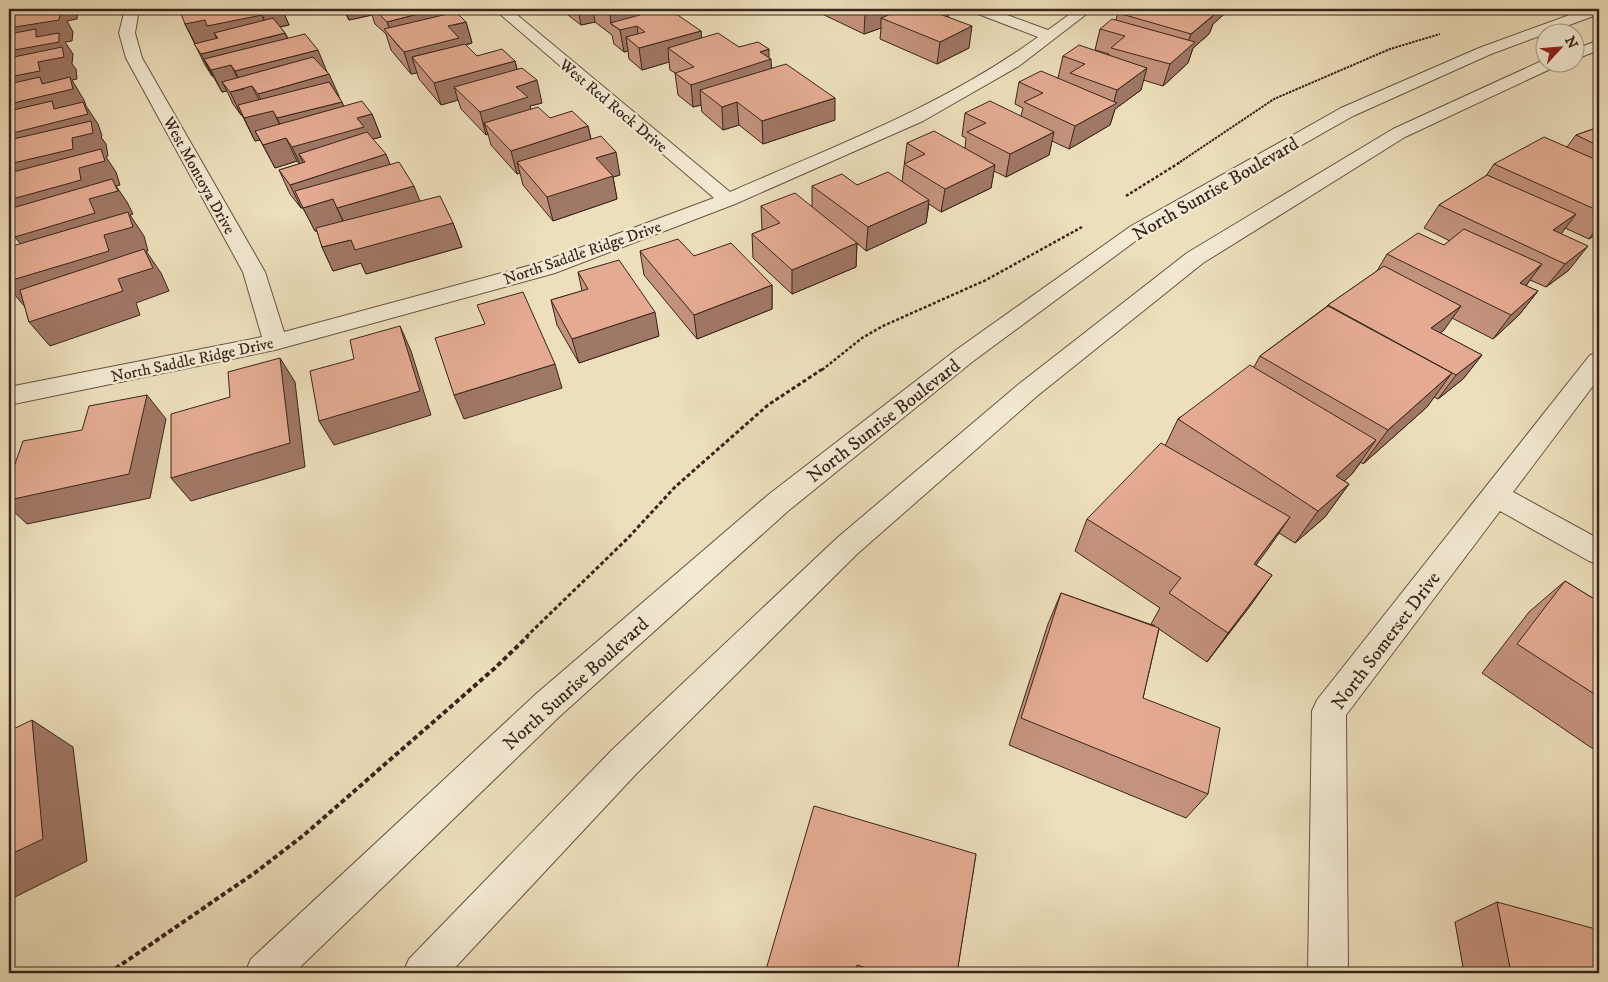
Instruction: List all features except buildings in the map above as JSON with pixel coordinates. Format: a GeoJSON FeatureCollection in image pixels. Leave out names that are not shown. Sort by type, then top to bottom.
{"type":"FeatureCollection","features":[{"type":"Feature","properties":{"kind":"street","name":"West Montoya Drive"},"geometry":{"type":"LineString","coordinates":[[132,9],[127,33],[134,58],[254,272],[275,342]]}},
{"type":"Feature","properties":{"kind":"street","name":"West Red Rock Drive"},"geometry":{"type":"LineString","coordinates":[[501,9],[728,200]]}},
{"type":"Feature","properties":{"kind":"street"},"geometry":{"type":"LineString","coordinates":[[978,9],[1049,36]]}},
{"type":"Feature","properties":{"kind":"street","name":"North Saddle Ridge Drive"},"geometry":{"type":"LineString","coordinates":[[9,396],[275,342],[547,268],[728,200],[917,117],[1013,63],[1086,9]]}},
{"type":"Feature","properties":{"kind":"street","name":"North Sunrise Boulevard"},"geometry":{"type":"LineString","coordinates":[[265,973],[548,705],[741,535],[786,497],[996,334],[1138,230],[1347,112],[1502,44],[1599,9]]}},
{"type":"Feature","properties":{"kind":"street"},"geometry":{"type":"LineString","coordinates":[[1586,50],[1599,45]]}},
{"type":"Feature","properties":{"kind":"street"},"geometry":{"type":"LineString","coordinates":[[423,973],[624,762],[840,553],[1028,390],[1196,258],[1399,133],[1536,70]]}},
{"type":"Feature","properties":{"kind":"street","name":"North Somerset Drive"},"geometry":{"type":"LineString","coordinates":[[1328,973],[1329,711],[1497,496],[1599,361]]}},
{"type":"Feature","properties":{"kind":"street"},"geometry":{"type":"LineString","coordinates":[[1497,496],[1599,553]]}}]}
